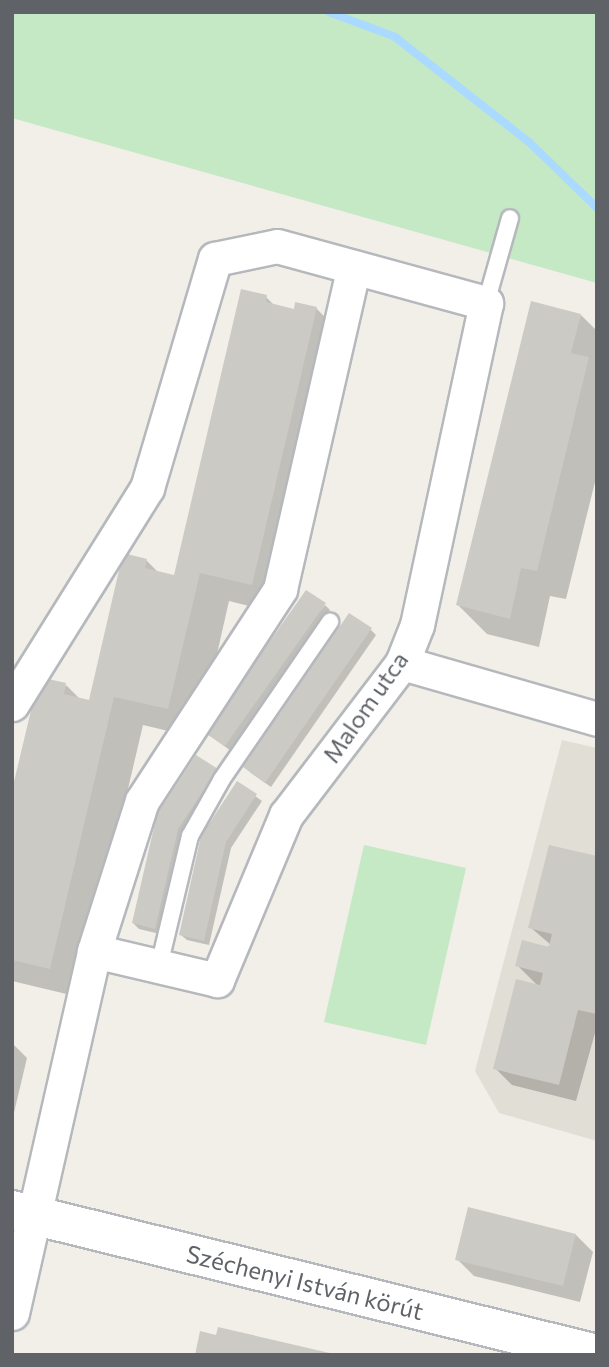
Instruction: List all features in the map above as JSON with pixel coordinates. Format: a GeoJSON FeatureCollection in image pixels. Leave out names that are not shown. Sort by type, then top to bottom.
{"type":"FeatureCollection","features":[{"type":"Feature","properties":{"kind":"street"},"geometry":{"type":"LineString","coordinates":[[12,704],[147,488],[215,259],[277,246],[486,303]]}},
{"type":"Feature","properties":{"kind":"street"},"geometry":{"type":"LineString","coordinates":[[12,1313],[23,1212],[94,951],[142,801],[280,589],[354,267]]}},
{"type":"Feature","properties":{"kind":"street","name":"Malom utca"},"geometry":{"type":"LineString","coordinates":[[94,951],[216,980],[286,816],[402,663],[417,625],[486,303]]}},
{"type":"Feature","properties":{"kind":"street"},"geometry":{"type":"LineString","coordinates":[[402,663],[597,719]]}},
{"type":"Feature","properties":{"kind":"street","name":"Széchenyi István körút"},"geometry":{"type":"LineString","coordinates":[[23,1212],[597,1354]]}},
{"type":"Feature","properties":{"kind":"lane"},"geometry":{"type":"LineString","coordinates":[[486,303],[510,218]]}},
{"type":"Feature","properties":{"kind":"lane"},"geometry":{"type":"LineString","coordinates":[[159,967],[190,836],[222,779],[330,622]]}},
{"type":"Feature","properties":{"kind":"shaded area"},"geometry":{"type":"Polygon","coordinates":[[[562,740],[597,748],[597,1141],[499,1113],[475,1071],[562,740]]]}},
{"type":"Feature","properties":{"kind":"green space"},"geometry":{"type":"Polygon","coordinates":[[[12,12],[597,12],[597,283],[12,118],[12,12]]]}},
{"type":"Feature","properties":{"kind":"green space"},"geometry":{"type":"Polygon","coordinates":[[[364,845],[466,868],[426,1045],[324,1022],[364,845]]]}},
{"type":"Feature","properties":{"kind":"building"},"geometry":{"type":"Polygon","coordinates":[[[241,289],[267,295],[266,302],[294,309],[295,302],[317,307],[252,585],[200,573],[168,709],[114,697],[50,969],[12,960],[12,790],[39,677],[66,683],[64,694],[89,700],[123,553],[147,559],[145,568],[174,575],[241,289]]]}},
{"type":"Feature","properties":{"kind":"building"},"geometry":{"type":"Polygon","coordinates":[[[531,301],[581,314],[571,353],[589,357],[537,571],[521,568],[510,619],[456,605],[531,301]]]}},
{"type":"Feature","properties":{"kind":"building"},"geometry":{"type":"Polygon","coordinates":[[[306,590],[326,603],[225,746],[205,733],[306,590]]]}},
{"type":"Feature","properties":{"kind":"building"},"geometry":{"type":"Polygon","coordinates":[[[349,613],[372,628],[265,783],[243,767],[349,613]]]}},
{"type":"Feature","properties":{"kind":"building"},"geometry":{"type":"Polygon","coordinates":[[[196,755],[218,769],[178,829],[155,929],[132,923],[157,814],[196,755]]]}},
{"type":"Feature","properties":{"kind":"building"},"geometry":{"type":"Polygon","coordinates":[[[237,781],[257,794],[226,842],[204,941],[179,935],[201,836],[237,781]]]}},
{"type":"Feature","properties":{"kind":"building"},"geometry":{"type":"Polygon","coordinates":[[[549,845],[597,856],[597,1014],[578,1010],[559,1085],[493,1069],[516,979],[540,985],[543,973],[515,966],[522,940],[549,947],[552,934],[528,928],[549,845]]]}},
{"type":"Feature","properties":{"kind":"building"},"geometry":{"type":"Polygon","coordinates":[[[468,1207],[576,1234],[563,1286],[455,1260],[468,1207]]]}},
{"type":"Feature","properties":{"kind":"building"},"geometry":{"type":"Polygon","coordinates":[[[218,1327],[334,1355],[195,1355],[200,1331],[216,1335],[218,1327]]]}},
{"type":"Feature","properties":{"kind":"waterway"},"geometry":{"type":"LineString","coordinates":[[329,12],[395,37],[530,143],[597,208]]}}]}
